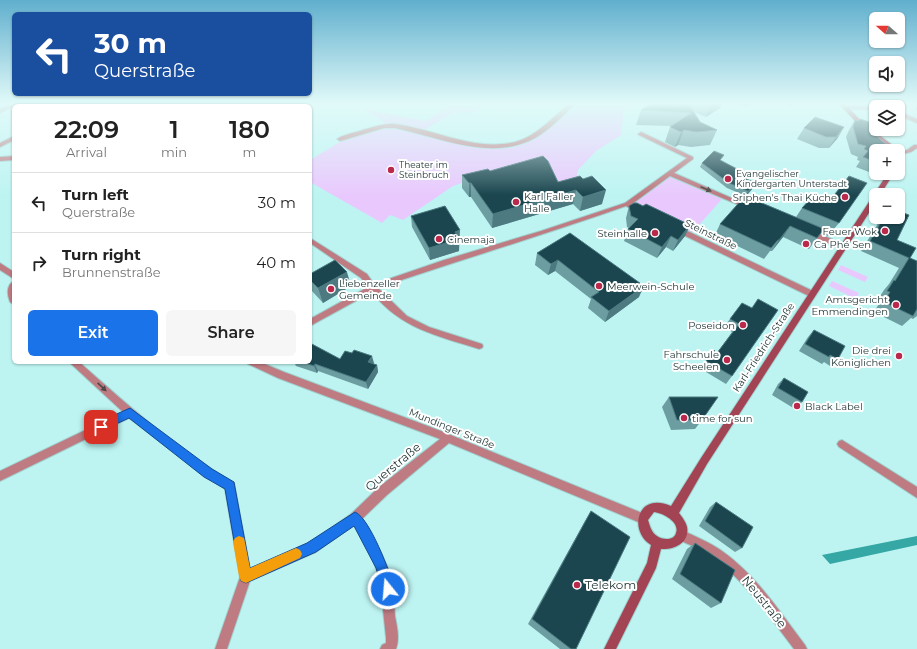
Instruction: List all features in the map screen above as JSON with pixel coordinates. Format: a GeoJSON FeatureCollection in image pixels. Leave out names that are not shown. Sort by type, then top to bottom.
{"type":"FeatureCollection","features":[{"type":"Feature","properties":{"kind":"street"},"geometry":{"type":"LineString","coordinates":[[340,139],[356,134]]}},
{"type":"Feature","properties":{"kind":"street"},"geometry":{"type":"LineString","coordinates":[[432,134],[470,143],[501,147],[518,143],[535,134]]}},
{"type":"Feature","properties":{"kind":"street"},"geometry":{"type":"LineString","coordinates":[[312,322],[373,287],[447,262],[543,234],[627,204],[691,158],[642,134]]}},
{"type":"Feature","properties":{"kind":"street"},"geometry":{"type":"LineString","coordinates":[[874,134],[886,144]]}},
{"type":"Feature","properties":{"kind":"street"},"geometry":{"type":"LineString","coordinates":[[0,145],[12,139]]}},
{"type":"Feature","properties":{"kind":"street"},"geometry":{"type":"LineString","coordinates":[[905,152],[916,146]]}},
{"type":"Feature","properties":{"kind":"street"},"geometry":{"type":"LineString","coordinates":[[0,159],[12,158]]}},
{"type":"Feature","properties":{"kind":"street"},"geometry":{"type":"LineString","coordinates":[[670,174],[757,210]]}},
{"type":"Feature","properties":{"kind":"street"},"geometry":{"type":"LineString","coordinates":[[627,204],[648,215]]}},
{"type":"Feature","properties":{"kind":"street","name":"Karl-Friedrich-Straße"},"geometry":{"type":"LineString","coordinates":[[674,513],[704,461],[869,208]]}},
{"type":"Feature","properties":{"kind":"street","name":"Steinstraße"},"geometry":{"type":"LineString","coordinates":[[670,225],[812,294]]}},
{"type":"Feature","properties":{"kind":"street"},"geometry":{"type":"LineString","coordinates":[[805,231],[844,247]]}},
{"type":"Feature","properties":{"kind":"street"},"geometry":{"type":"LineString","coordinates":[[312,241],[364,276],[404,318],[414,324],[479,346]]}},
{"type":"Feature","properties":{"kind":"street"},"geometry":{"type":"LineString","coordinates":[[0,266],[12,275]]}},
{"type":"Feature","properties":{"kind":"street"},"geometry":{"type":"LineString","coordinates":[[12,287],[12,300]]}},
{"type":"Feature","properties":{"kind":"street"},"geometry":{"type":"LineString","coordinates":[[75,364],[130,413],[208,473],[230,486],[246,576],[221,649]]}},
{"type":"Feature","properties":{"kind":"street","name":"Mundinger Straße"},"geometry":{"type":"LineString","coordinates":[[256,364],[448,438],[643,519]]}},
{"type":"Feature","properties":{"kind":"street"},"geometry":{"type":"LineString","coordinates":[[0,476],[130,413]]}},
{"type":"Feature","properties":{"kind":"street","name":"Querstraße"},"geometry":{"type":"LineString","coordinates":[[246,576],[312,548],[355,518],[383,491],[448,438]]}},
{"type":"Feature","properties":{"kind":"street"},"geometry":{"type":"LineString","coordinates":[[842,444],[917,493]]}},
{"type":"Feature","properties":{"kind":"street"},"geometry":{"type":"LineString","coordinates":[[654,507],[661,507],[674,513],[681,526],[681,534],[676,543],[671,545],[657,543],[646,533],[643,519],[649,509],[654,507]]}},
{"type":"Feature","properties":{"kind":"street"},"geometry":{"type":"LineString","coordinates":[[355,518],[366,536],[387,580],[393,635],[391,647],[386,649]]}},
{"type":"Feature","properties":{"kind":"street","name":"Neustraße"},"geometry":{"type":"LineString","coordinates":[[681,534],[698,541],[744,575],[801,649]]}},
{"type":"Feature","properties":{"kind":"street"},"geometry":{"type":"LineString","coordinates":[[610,649],[652,564],[657,543]]}},
{"type":"Feature","properties":{"kind":"shaded area","name":"Theater im Steinbruch"},"geometry":{"type":"Polygon","coordinates":[[[363,134],[422,134],[465,145],[495,149],[510,148],[524,144],[540,134],[621,134],[596,151],[578,170],[575,187],[473,179],[453,186],[403,220],[390,215],[382,223],[312,183],[312,159],[343,140],[363,134]]]}},
{"type":"Feature","properties":{"kind":"shaded area"},"geometry":{"type":"Polygon","coordinates":[[[670,177],[722,199],[692,233],[633,204],[670,177]]]}},
{"type":"Feature","properties":{"kind":"shaded area"},"geometry":{"type":"Polygon","coordinates":[[[841,265],[868,277],[865,282],[838,270],[841,265]]]}},
{"type":"Feature","properties":{"kind":"shaded area"},"geometry":{"type":"Polygon","coordinates":[[[832,281],[859,293],[856,299],[829,286],[832,281]]]}},
{"type":"Feature","properties":{"kind":"water"},"geometry":{"type":"Polygon","coordinates":[[[917,536],[917,545],[830,564],[822,555],[917,536]]]}},
{"type":"Feature","properties":{"kind":"building"},"geometry":{"type":"Polygon","coordinates":[[[819,134],[838,134],[836,137],[826,137],[819,134]]]}},
{"type":"Feature","properties":{"kind":"building"},"geometry":{"type":"Polygon","coordinates":[[[855,134],[877,136],[886,144],[869,144],[869,159],[863,157],[868,151],[864,149],[866,146],[858,144],[855,134]]]}},
{"type":"Feature","properties":{"kind":"building"},"geometry":{"type":"Polygon","coordinates":[[[714,151],[724,155],[720,160],[739,170],[737,172],[748,177],[746,179],[756,183],[748,191],[729,183],[702,163],[714,151]]]}},
{"type":"Feature","properties":{"kind":"building"},"geometry":{"type":"Polygon","coordinates":[[[543,156],[548,161],[558,182],[580,176],[583,179],[592,176],[606,190],[583,197],[576,190],[493,214],[471,183],[469,183],[462,175],[488,169],[490,171],[543,156]]]}},
{"type":"Feature","properties":{"kind":"building"},"geometry":{"type":"Polygon","coordinates":[[[849,176],[867,183],[839,223],[802,208],[812,197],[828,203],[849,176]]]}},
{"type":"Feature","properties":{"kind":"building"},"geometry":{"type":"Polygon","coordinates":[[[745,196],[824,229],[817,238],[790,226],[771,248],[720,224],[745,196]]]}},
{"type":"Feature","properties":{"kind":"building"},"geometry":{"type":"Polygon","coordinates":[[[634,203],[643,206],[646,204],[690,225],[678,240],[671,236],[662,247],[628,229],[638,219],[631,216],[629,206],[634,203]]]}},
{"type":"Feature","properties":{"kind":"building","name":"Cinemaja"},"geometry":{"type":"Polygon","coordinates":[[[445,206],[460,230],[455,232],[459,239],[429,248],[411,216],[445,206]]]}},
{"type":"Feature","properties":{"kind":"building"},"geometry":{"type":"Polygon","coordinates":[[[905,214],[909,215],[905,223],[905,214]]]}},
{"type":"Feature","properties":{"kind":"building"},"geometry":{"type":"Polygon","coordinates":[[[880,224],[905,224],[897,240],[916,248],[910,258],[917,261],[917,309],[913,316],[884,302],[890,292],[887,291],[909,258],[870,241],[880,224]]]}},
{"type":"Feature","properties":{"kind":"building"},"geometry":{"type":"Polygon","coordinates":[[[570,233],[644,286],[609,311],[591,297],[599,292],[558,260],[551,264],[537,253],[570,233]]]}},
{"type":"Feature","properties":{"kind":"building"},"geometry":{"type":"Polygon","coordinates":[[[335,260],[347,272],[318,288],[312,282],[312,273],[335,260]]]}},
{"type":"Feature","properties":{"kind":"building"},"geometry":{"type":"Polygon","coordinates":[[[758,299],[778,310],[732,376],[706,361],[714,350],[717,353],[739,324],[730,319],[742,303],[752,308],[758,299]]]}},
{"type":"Feature","properties":{"kind":"building"},"geometry":{"type":"Polygon","coordinates":[[[814,330],[845,346],[838,359],[830,355],[829,357],[805,344],[814,330]]]}},
{"type":"Feature","properties":{"kind":"building"},"geometry":{"type":"Polygon","coordinates":[[[312,344],[340,359],[345,351],[352,353],[354,350],[372,356],[368,362],[377,365],[366,382],[315,364],[314,366],[308,364],[312,364],[312,344]]]}},
{"type":"Feature","properties":{"kind":"building"},"geometry":{"type":"Polygon","coordinates":[[[784,378],[808,392],[802,402],[778,388],[784,378]]]}},
{"type":"Feature","properties":{"kind":"building"},"geometry":{"type":"Polygon","coordinates":[[[669,397],[718,397],[702,420],[677,420],[669,397]]]}},
{"type":"Feature","properties":{"kind":"building"},"geometry":{"type":"Polygon","coordinates":[[[716,502],[753,527],[742,548],[705,521],[716,502]]]}},
{"type":"Feature","properties":{"kind":"building","name":"Telekom"},"geometry":{"type":"Polygon","coordinates":[[[591,511],[630,537],[576,649],[571,649],[532,619],[591,511]]]}},
{"type":"Feature","properties":{"kind":"building"},"geometry":{"type":"Polygon","coordinates":[[[695,543],[735,570],[721,603],[680,574],[695,543]]]}},
{"type":"Feature","properties":{"kind":"slow traffic"},"geometry":{"type":"LineString","coordinates":[[239,542],[246,576],[296,554]]}},
{"type":"Feature","properties":{"kind":"place","name":"Theater im Steinbruch"},"geometry":{"type":"Point","coordinates":[391,170]}},
{"type":"Feature","properties":{"kind":"place","name":"Evangelischer Kindergarten Unterstadt"},"geometry":{"type":"Point","coordinates":[728,179]}},
{"type":"Feature","properties":{"kind":"place","name":"Sriphen's Thai Küche"},"geometry":{"type":"Point","coordinates":[845,197]}},
{"type":"Feature","properties":{"kind":"place","name":"Karl Faller Halle"},"geometry":{"type":"Point","coordinates":[516,202]}},
{"type":"Feature","properties":{"kind":"place","name":"Feuer Wok"},"geometry":{"type":"Point","coordinates":[885,231]}},
{"type":"Feature","properties":{"kind":"place","name":"Steinhalle"},"geometry":{"type":"Point","coordinates":[655,233]}},
{"type":"Feature","properties":{"kind":"place","name":"Cinemaja"},"geometry":{"type":"Point","coordinates":[439,239]}},
{"type":"Feature","properties":{"kind":"place","name":"Ca Phé Sen"},"geometry":{"type":"Point","coordinates":[806,244]}},
{"type":"Feature","properties":{"kind":"place","name":"Meerwein-Schule"},"geometry":{"type":"Point","coordinates":[599,286]}},
{"type":"Feature","properties":{"kind":"place","name":"Liebenzeller Gemeinde"},"geometry":{"type":"Point","coordinates":[331,289]}},
{"type":"Feature","properties":{"kind":"place","name":"Amtsgericht Emmendingen"},"geometry":{"type":"Point","coordinates":[896,305]}},
{"type":"Feature","properties":{"kind":"place","name":"Poseidon"},"geometry":{"type":"Point","coordinates":[743,325]}},
{"type":"Feature","properties":{"kind":"place","name":"Die drei Königlichen"},"geometry":{"type":"Point","coordinates":[899,356]}},
{"type":"Feature","properties":{"kind":"place","name":"Fahrschule Scheelen"},"geometry":{"type":"Point","coordinates":[727,360]}},
{"type":"Feature","properties":{"kind":"place","name":"Black Label"},"geometry":{"type":"Point","coordinates":[797,406]}},
{"type":"Feature","properties":{"kind":"place","name":"time for sun"},"geometry":{"type":"Point","coordinates":[684,418]}},
{"type":"Feature","properties":{"kind":"place","name":"Telekom"},"geometry":{"type":"Point","coordinates":[577,585]}},
{"type":"Feature","properties":{"kind":"route"},"geometry":{"type":"LineString","coordinates":[[101,427],[130,413],[208,473],[230,486],[246,576],[312,548],[355,518],[366,536],[381,567],[387,580],[388,589]]}}]}
